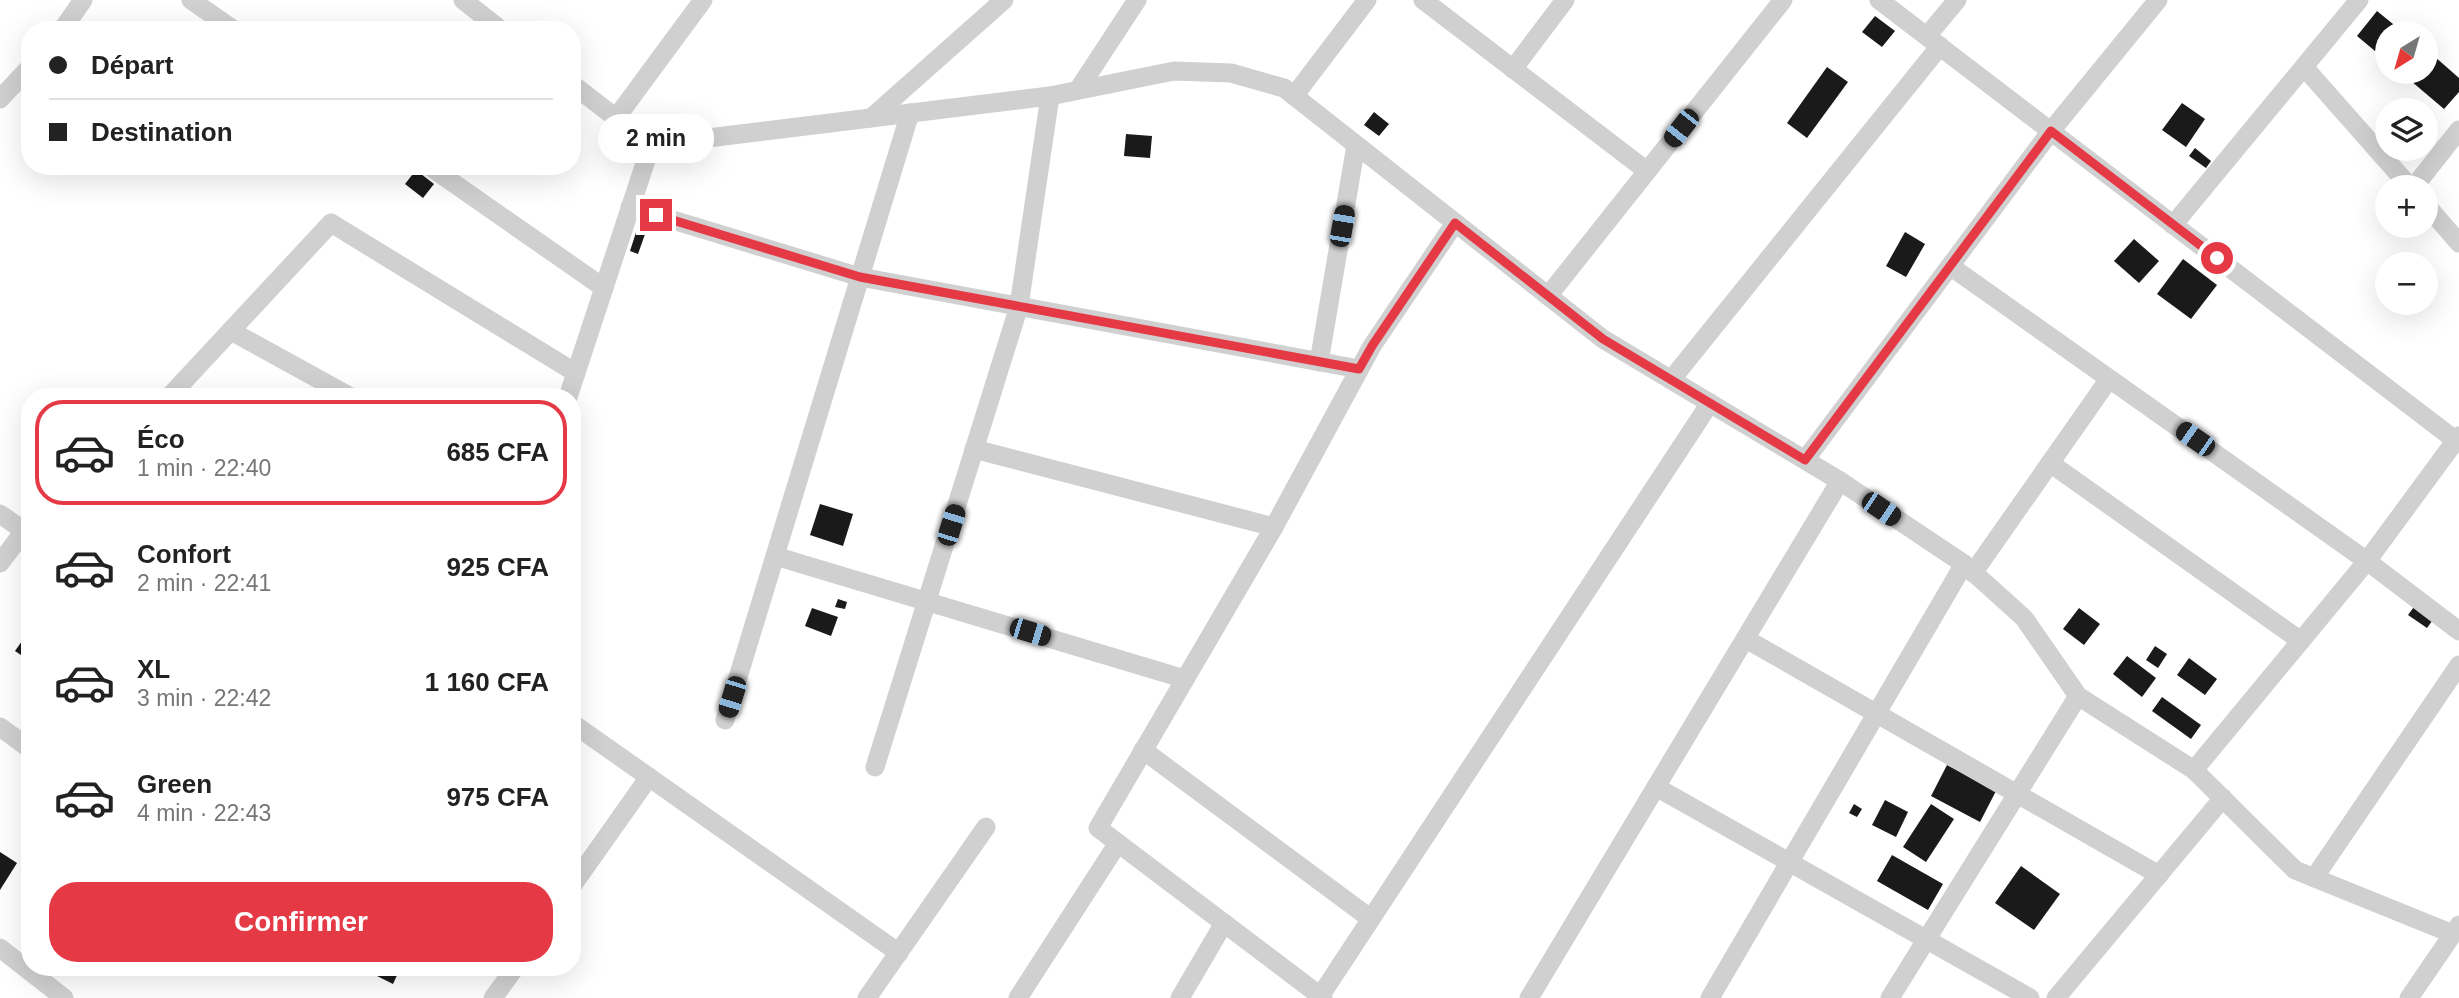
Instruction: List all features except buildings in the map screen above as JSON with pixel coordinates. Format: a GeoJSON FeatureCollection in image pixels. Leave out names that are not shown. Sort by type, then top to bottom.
{"type":"FeatureCollection","features":[{"type":"Feature","properties":{"kind":"street"},"geometry":{"type":"LineString","coordinates":[[68,21],[83,0]]}},
{"type":"Feature","properties":{"kind":"street"},"geometry":{"type":"LineString","coordinates":[[191,0],[221,21]]}},
{"type":"Feature","properties":{"kind":"street"},"geometry":{"type":"LineString","coordinates":[[463,0],[490,21]]}},
{"type":"Feature","properties":{"kind":"street"},"geometry":{"type":"LineString","coordinates":[[616,118],[703,0]]}},
{"type":"Feature","properties":{"kind":"street"},"geometry":{"type":"LineString","coordinates":[[871,118],[1004,0]]}},
{"type":"Feature","properties":{"kind":"street"},"geometry":{"type":"LineString","coordinates":[[1078,90],[1137,0]]}},
{"type":"Feature","properties":{"kind":"street"},"geometry":{"type":"LineString","coordinates":[[1294,96],[1367,0]]}},
{"type":"Feature","properties":{"kind":"street"},"geometry":{"type":"LineString","coordinates":[[1423,0],[1647,171]]}},
{"type":"Feature","properties":{"kind":"street"},"geometry":{"type":"LineString","coordinates":[[1513,69],[1565,0]]}},
{"type":"Feature","properties":{"kind":"street"},"geometry":{"type":"LineString","coordinates":[[1548,296],[1783,0]]}},
{"type":"Feature","properties":{"kind":"street"},"geometry":{"type":"LineString","coordinates":[[1879,0],[2458,440],[2367,561],[2194,770]]}},
{"type":"Feature","properties":{"kind":"street"},"geometry":{"type":"LineString","coordinates":[[1671,380],[1933,41],[1956,0]]}},
{"type":"Feature","properties":{"kind":"street"},"geometry":{"type":"LineString","coordinates":[[1805,460],[2051,131],[2158,0]]}},
{"type":"Feature","properties":{"kind":"street"},"geometry":{"type":"LineString","coordinates":[[2174,225],[2359,0]]}},
{"type":"Feature","properties":{"kind":"street"},"geometry":{"type":"LineString","coordinates":[[2304,67],[2401,175]]}},
{"type":"Feature","properties":{"kind":"street"},"geometry":{"type":"LineString","coordinates":[[581,92],[651,145],[1051,96],[1174,71],[1231,74],[1284,88],[1603,339],[1840,481],[1968,568],[2024,618],[2078,696],[2194,770],[2295,870],[2456,930],[2409,998]]}},
{"type":"Feature","properties":{"kind":"street"},"geometry":{"type":"LineString","coordinates":[[0,99],[21,76]]}},
{"type":"Feature","properties":{"kind":"street"},"geometry":{"type":"LineString","coordinates":[[875,766],[1019,306],[1051,96]]}},
{"type":"Feature","properties":{"kind":"street"},"geometry":{"type":"LineString","coordinates":[[725,720],[910,113]]}},
{"type":"Feature","properties":{"kind":"street"},"geometry":{"type":"LineString","coordinates":[[2422,175],[2459,130]]}},
{"type":"Feature","properties":{"kind":"street"},"geometry":{"type":"LineString","coordinates":[[571,388],[651,145]]}},
{"type":"Feature","properties":{"kind":"street"},"geometry":{"type":"LineString","coordinates":[[1319,362],[1356,145]]}},
{"type":"Feature","properties":{"kind":"street"},"geometry":{"type":"LineString","coordinates":[[442,175],[604,288]]}},
{"type":"Feature","properties":{"kind":"street"},"geometry":{"type":"LineString","coordinates":[[630,207],[860,277],[1359,369]]}},
{"type":"Feature","properties":{"kind":"street"},"geometry":{"type":"LineString","coordinates":[[2438,219],[2459,243]]}},
{"type":"Feature","properties":{"kind":"street"},"geometry":{"type":"LineString","coordinates":[[177,388],[331,223],[576,373]]}},
{"type":"Feature","properties":{"kind":"street"},"geometry":{"type":"LineString","coordinates":[[1455,223],[1372,346],[1274,527],[1098,828],[1320,997],[1710,403]]}},
{"type":"Feature","properties":{"kind":"street"},"geometry":{"type":"LineString","coordinates":[[1950,266],[2367,561],[2459,631]]}},
{"type":"Feature","properties":{"kind":"street"},"geometry":{"type":"LineString","coordinates":[[230,331],[334,388]]}},
{"type":"Feature","properties":{"kind":"street"},"geometry":{"type":"LineString","coordinates":[[1710,998],[1876,713],[1968,568],[2050,463],[2109,379]]}},
{"type":"Feature","properties":{"kind":"street"},"geometry":{"type":"LineString","coordinates":[[974,449],[1274,527]]}},
{"type":"Feature","properties":{"kind":"street"},"geometry":{"type":"LineString","coordinates":[[2050,463],[2301,641]]}},
{"type":"Feature","properties":{"kind":"street"},"geometry":{"type":"LineString","coordinates":[[1529,998],[1840,481]]}},
{"type":"Feature","properties":{"kind":"street"},"geometry":{"type":"LineString","coordinates":[[0,514],[21,529]]}},
{"type":"Feature","properties":{"kind":"street"},"geometry":{"type":"LineString","coordinates":[[0,563],[21,540]]}},
{"type":"Feature","properties":{"kind":"street"},"geometry":{"type":"LineString","coordinates":[[775,556],[1185,679]]}},
{"type":"Feature","properties":{"kind":"street"},"geometry":{"type":"LineString","coordinates":[[1746,639],[2159,874]]}},
{"type":"Feature","properties":{"kind":"street"},"geometry":{"type":"LineString","coordinates":[[2314,877],[2459,665]]}},
{"type":"Feature","properties":{"kind":"street"},"geometry":{"type":"LineString","coordinates":[[1890,998],[2078,696]]}},
{"type":"Feature","properties":{"kind":"street"},"geometry":{"type":"LineString","coordinates":[[0,727],[21,742]]}},
{"type":"Feature","properties":{"kind":"street"},"geometry":{"type":"LineString","coordinates":[[581,729],[899,953]]}},
{"type":"Feature","properties":{"kind":"street"},"geometry":{"type":"LineString","coordinates":[[1143,750],[1371,919]]}},
{"type":"Feature","properties":{"kind":"street"},"geometry":{"type":"LineString","coordinates":[[581,873],[649,777]]}},
{"type":"Feature","properties":{"kind":"street"},"geometry":{"type":"LineString","coordinates":[[1656,787],[2030,998]]}},
{"type":"Feature","properties":{"kind":"street"},"geometry":{"type":"LineString","coordinates":[[2056,998],[2222,798]]}},
{"type":"Feature","properties":{"kind":"street"},"geometry":{"type":"LineString","coordinates":[[867,998],[986,827]]}},
{"type":"Feature","properties":{"kind":"street"},"geometry":{"type":"LineString","coordinates":[[1018,998],[1118,843]]}},
{"type":"Feature","properties":{"kind":"street"},"geometry":{"type":"LineString","coordinates":[[1180,998],[1224,923]]}},
{"type":"Feature","properties":{"kind":"street"},"geometry":{"type":"LineString","coordinates":[[0,948],[21,964]]}},
{"type":"Feature","properties":{"kind":"street"},"geometry":{"type":"LineString","coordinates":[[36,976],[64,998]]}},
{"type":"Feature","properties":{"kind":"street"},"geometry":{"type":"LineString","coordinates":[[493,998],[508,976]]}},
{"type":"Feature","properties":{"kind":"route"},"geometry":{"type":"LineString","coordinates":[[656,215],[860,277],[1359,369],[1455,223],[1603,339],[1805,460],[2051,131],[2217,258]]}}]}
